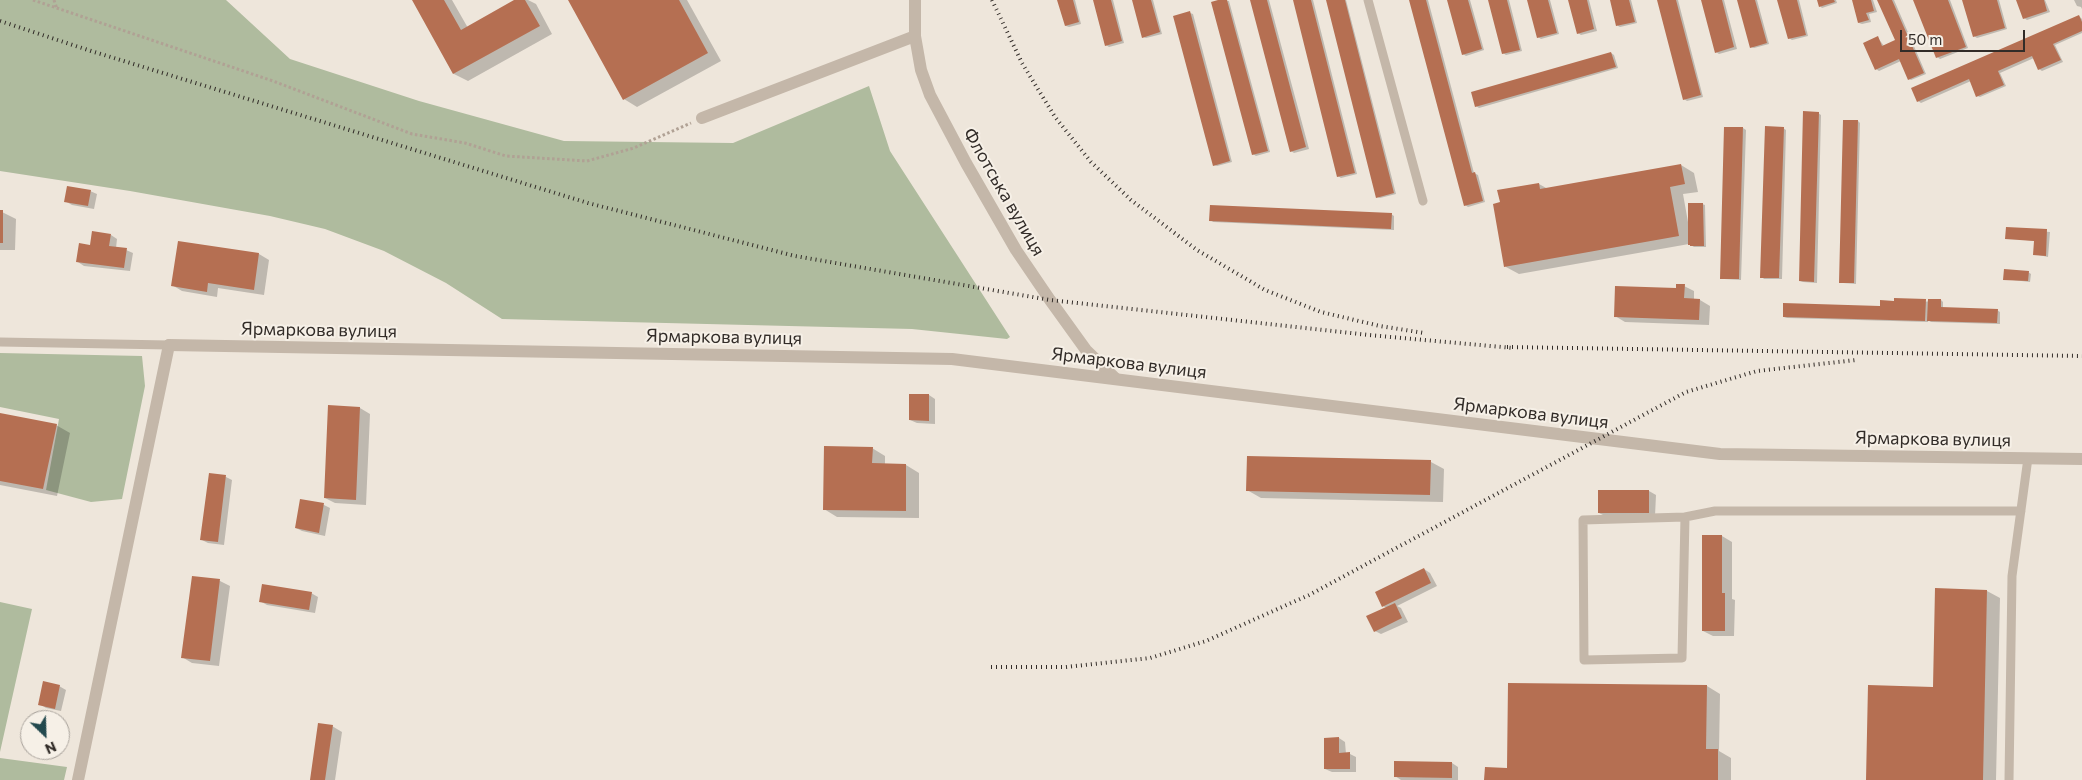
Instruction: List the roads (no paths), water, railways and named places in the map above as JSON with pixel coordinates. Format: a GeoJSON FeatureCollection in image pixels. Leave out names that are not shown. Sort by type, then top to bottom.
{"type":"FeatureCollection","features":[{"type":"Feature","properties":{"kind":"street","name":"Флотська вулиця"},"geometry":{"type":"LineString","coordinates":[[915,0],[915,36],[921,70],[930,95],[966,163],[1016,250],[1086,350],[1115,378]]}},
{"type":"Feature","properties":{"kind":"street"},"geometry":{"type":"LineString","coordinates":[[702,118],[915,36]]}},
{"type":"Feature","properties":{"kind":"street"},"geometry":{"type":"LineString","coordinates":[[78,780],[169,345]]}},
{"type":"Feature","properties":{"kind":"street","name":"Ярмаркова вулиця"},"geometry":{"type":"LineString","coordinates":[[169,345],[952,359],[1720,454],[2082,459]]}},
{"type":"Feature","properties":{"kind":"lane"},"geometry":{"type":"LineString","coordinates":[[1368,0],[1423,201]]}},
{"type":"Feature","properties":{"kind":"lane"},"geometry":{"type":"LineString","coordinates":[[0,342],[169,345]]}},
{"type":"Feature","properties":{"kind":"lane"},"geometry":{"type":"LineString","coordinates":[[2009,780],[2012,576],[2028,458]]}},
{"type":"Feature","properties":{"kind":"lane"},"geometry":{"type":"LineString","coordinates":[[1685,517],[1682,658],[1584,660],[1583,520],[1685,517],[1714,511],[2021,511]]}},
{"type":"Feature","properties":{"kind":"railway"},"geometry":{"type":"LineString","coordinates":[[992,0],[1022,63],[1055,117],[1091,162],[1131,200],[1197,250],[1265,290],[1321,312],[1380,326],[1424,333]]}},
{"type":"Feature","properties":{"kind":"railway"},"geometry":{"type":"LineString","coordinates":[[0,21],[91,51],[588,203],[795,256],[1050,300],[1369,335],[1513,348]]}},
{"type":"Feature","properties":{"kind":"railway"},"geometry":{"type":"LineString","coordinates":[[1507,347],[2082,356]]}},
{"type":"Feature","properties":{"kind":"railway"},"geometry":{"type":"LineString","coordinates":[[991,667],[1066,667],[1150,658],[1206,641],[1309,595],[1686,392],[1757,371],[1856,360]]}}]}
